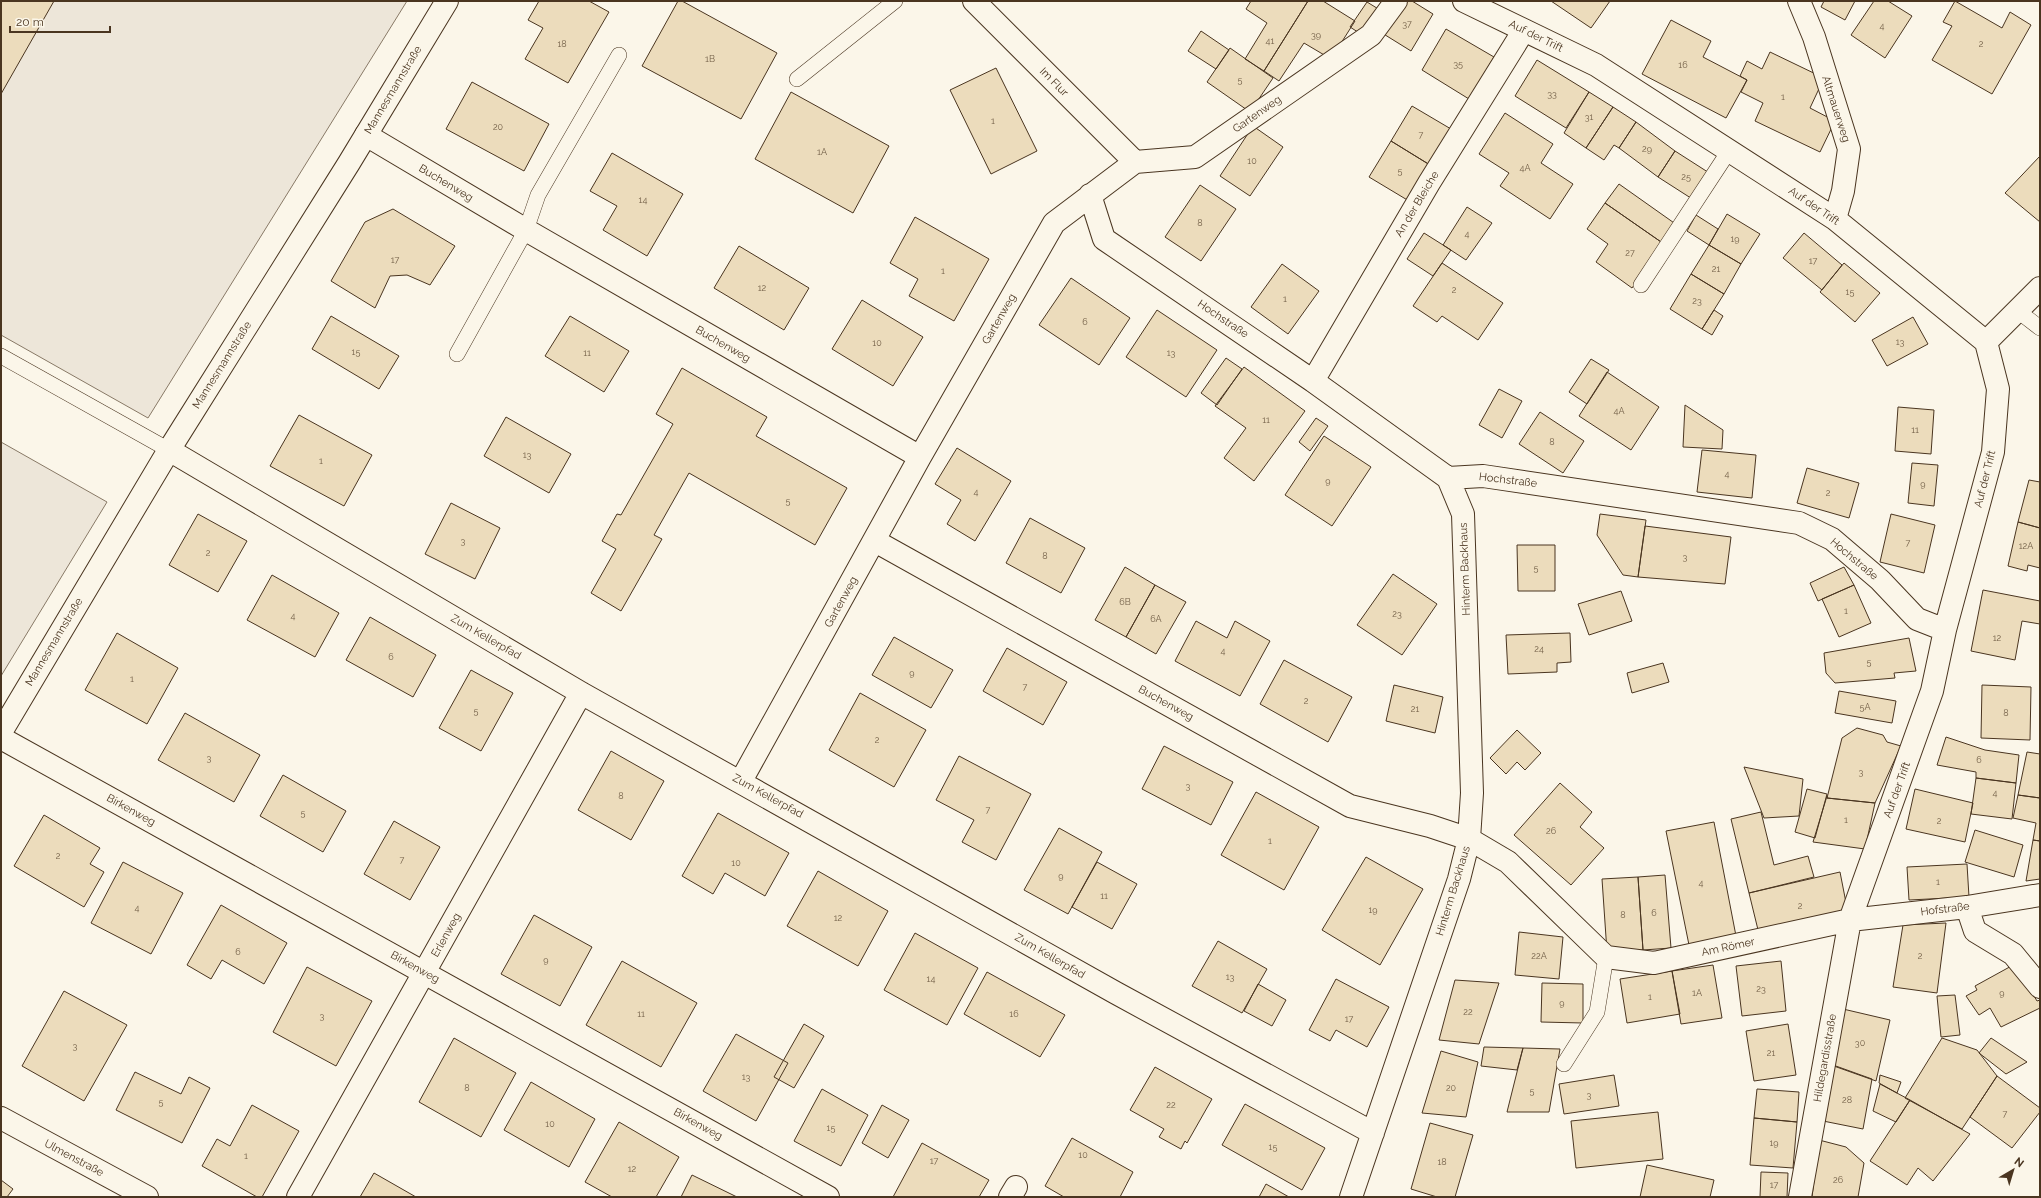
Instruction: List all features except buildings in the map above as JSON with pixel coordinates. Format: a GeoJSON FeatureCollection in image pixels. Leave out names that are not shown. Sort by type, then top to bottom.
{"type":"FeatureCollection","features":[{"type":"Feature","properties":{"kind":"street","name":"Mannesmannstraße"},"geometry":{"type":"LineString","coordinates":[[1,732],[169,450],[366,135],[447,1]]}},
{"type":"Feature","properties":{"kind":"street","name":"Im Flur"},"geometry":{"type":"LineString","coordinates":[[974,1],[1135,162]]}},
{"type":"Feature","properties":{"kind":"street","name":"Gartenweg"},"geometry":{"type":"LineString","coordinates":[[741,781],[875,541],[920,457],[1054,223],[1135,162],[1195,157],[1371,35],[1396,1]]}},
{"type":"Feature","properties":{"kind":"street","name":"Auf der Trift"},"geometry":{"type":"LineString","coordinates":[[1464,1],[1596,65],[1835,219],[1986,342],[1998,389],[1993,452],[1944,630],[1932,691],[1850,920]]}},
{"type":"Feature","properties":{"kind":"street","name":"Altmauerweg"},"geometry":{"type":"LineString","coordinates":[[1799,1],[1814,37],[1849,148],[1843,191],[1835,219]]}},
{"type":"Feature","properties":{"kind":"street","name":"An der Bleiche"},"geometry":{"type":"LineString","coordinates":[[1313,381],[1429,183],[1524,30]]}},
{"type":"Feature","properties":{"kind":"street","name":"Buchenweg"},"geometry":{"type":"LineString","coordinates":[[366,135],[526,230],[920,457]]}},
{"type":"Feature","properties":{"kind":"street","name":"Hochstraße"},"geometry":{"type":"LineString","coordinates":[[1090,195],[1104,239],[1313,381],[1448,478],[1483,476],[1799,523],[1832,539],[1880,580],[1917,619],[1944,630]]}},
{"type":"Feature","properties":{"kind":"street"},"geometry":{"type":"LineString","coordinates":[[1986,342],[2040,288]]}},
{"type":"Feature","properties":{"kind":"street","name":"Zum Kellerpfad"},"geometry":{"type":"LineString","coordinates":[[169,450],[581,692],[1116,993],[1373,1133]]}},
{"type":"Feature","properties":{"kind":"street","name":"Hinterm Backhaus"},"geometry":{"type":"LineString","coordinates":[[1351,1197],[1459,879],[1469,839],[1472,793],[1463,514],[1448,478]]}},
{"type":"Feature","properties":{"kind":"street","name":"Buchenweg"},"geometry":{"type":"LineString","coordinates":[[875,541],[1350,806],[1430,826],[1469,839]]}},
{"type":"Feature","properties":{"kind":"street","name":"Erlenweg"},"geometry":{"type":"LineString","coordinates":[[298,1197],[581,692]]}},
{"type":"Feature","properties":{"kind":"street","name":"Birkenweg"},"geometry":{"type":"LineString","coordinates":[[1,738],[828,1197]]}},
{"type":"Feature","properties":{"kind":"street"},"geometry":{"type":"LineString","coordinates":[[1469,839],[1508,862],[1606,957]]}},
{"type":"Feature","properties":{"kind":"street","name":"Hofstraße"},"geometry":{"type":"LineString","coordinates":[[1850,920],[1967,906],[2040,895]]}},
{"type":"Feature","properties":{"kind":"street"},"geometry":{"type":"LineString","coordinates":[[1967,906],[1975,931],[2013,954],[2040,987]]}},
{"type":"Feature","properties":{"kind":"street","name":"Am Römer"},"geometry":{"type":"LineString","coordinates":[[1606,957],[1654,963],[1850,920]]}},
{"type":"Feature","properties":{"kind":"street","name":"Hildegardisstraße"},"geometry":{"type":"LineString","coordinates":[[1800,1197],[1850,920]]}},
{"type":"Feature","properties":{"kind":"street","name":"Ulmenstraße"},"geometry":{"type":"LineString","coordinates":[[1,1118],[147,1197]]}},
{"type":"Feature","properties":{"kind":"lane"},"geometry":{"type":"LineString","coordinates":[[797,79],[895,1]]}},
{"type":"Feature","properties":{"kind":"lane"},"geometry":{"type":"LineString","coordinates":[[457,354],[526,230],[538,195],[619,55]]}},
{"type":"Feature","properties":{"kind":"lane"},"geometry":{"type":"LineString","coordinates":[[1641,285],[1729,151]]}},
{"type":"Feature","properties":{"kind":"lane"},"geometry":{"type":"LineString","coordinates":[[2018,311],[2040,328]]}},
{"type":"Feature","properties":{"kind":"lane"},"geometry":{"type":"LineString","coordinates":[[1,356],[169,450]]}},
{"type":"Feature","properties":{"kind":"lane"},"geometry":{"type":"LineString","coordinates":[[1564,1064],[1597,1012],[1606,957]]}},
{"type":"Feature","properties":{"kind":"shaded area"},"geometry":{"type":"Polygon","coordinates":[[[1,1],[407,1],[148,418],[1,335],[1,1]]]}},
{"type":"Feature","properties":{"kind":"shaded area"},"geometry":{"type":"Polygon","coordinates":[[[1,442],[107,502],[1,676],[1,442]]]}}]}
